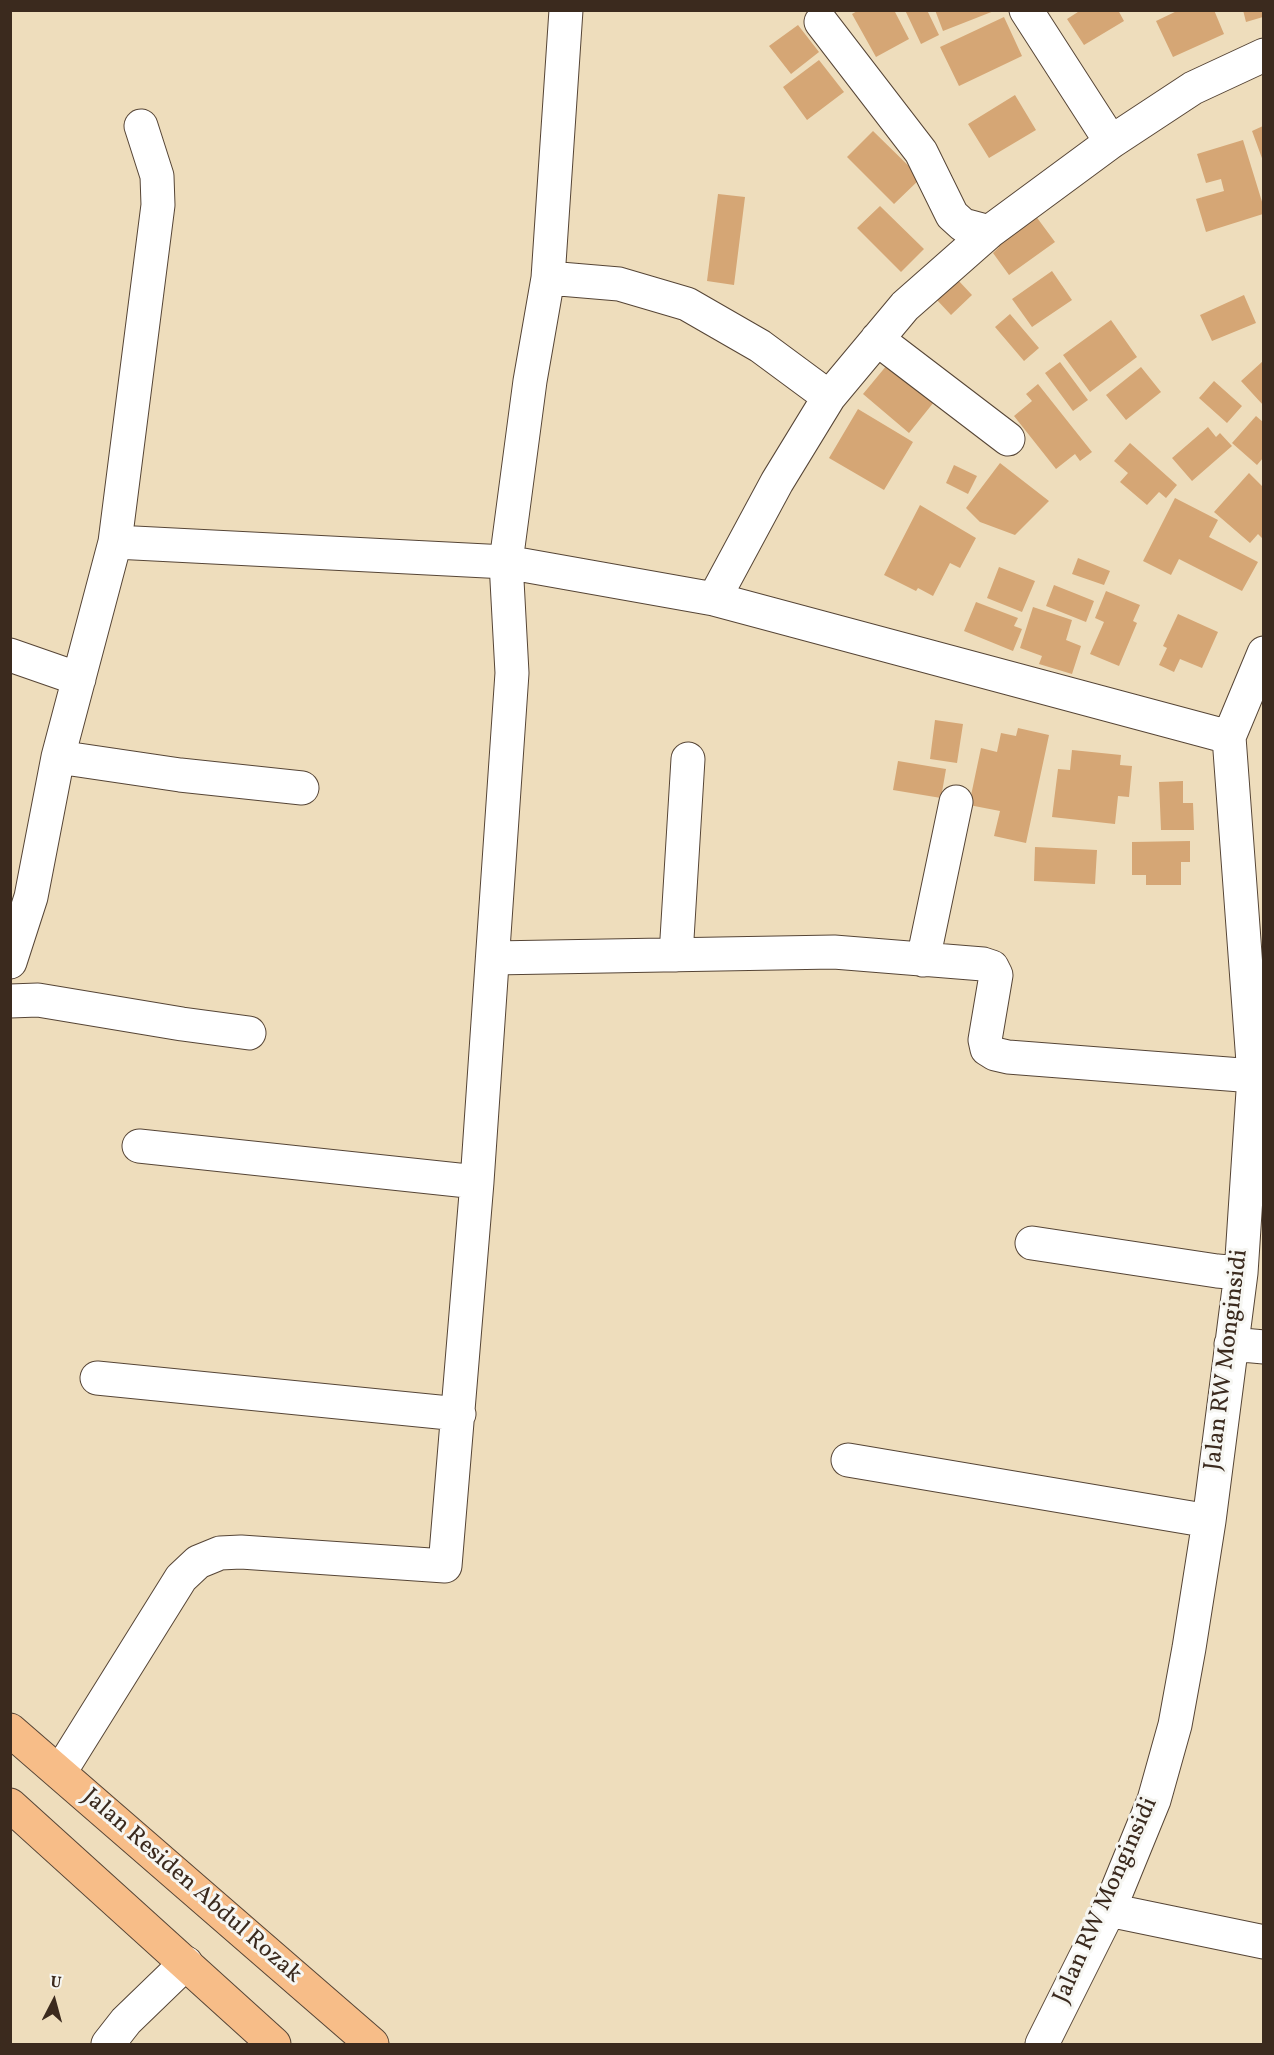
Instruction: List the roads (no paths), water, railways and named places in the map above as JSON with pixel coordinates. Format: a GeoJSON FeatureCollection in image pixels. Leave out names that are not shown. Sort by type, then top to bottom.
{"type":"FeatureCollection","features":[{"type":"Feature","properties":{"kind":"highway","name":"Jalan Residen Abdul Rozak"},"geometry":{"type":"LineString","coordinates":[[10,1730],[372,2044]]}},
{"type":"Feature","properties":{"kind":"highway"},"geometry":{"type":"LineString","coordinates":[[10,1805],[274,2044]]}},
{"type":"Feature","properties":{"kind":"street"},"geometry":{"type":"LineString","coordinates":[[60,1772],[181,1578],[198,1562],[220,1553],[241,1552],[445,1566],[477,1182],[512,673],[506,562],[530,381],[548,278],[566,10]]}},
{"type":"Feature","properties":{"kind":"street"},"geometry":{"type":"LineString","coordinates":[[1026,10],[1111,142]]}},
{"type":"Feature","properties":{"kind":"street"},"geometry":{"type":"LineString","coordinates":[[821,22],[921,152],[952,215],[963,225],[989,232]]}},
{"type":"Feature","properties":{"kind":"street"},"geometry":{"type":"LineString","coordinates":[[714,599],[777,482],[829,397],[905,306],[989,232],[1111,142],[1193,88],[1263,55]]}},
{"type":"Feature","properties":{"kind":"street"},"geometry":{"type":"LineString","coordinates":[[10,962],[21,892],[115,542],[158,205],[157,176],[141,126]]}},
{"type":"Feature","properties":{"kind":"street"},"geometry":{"type":"LineString","coordinates":[[548,278],[619,284],[687,304],[760,346],[829,397]]}},
{"type":"Feature","properties":{"kind":"street"},"geometry":{"type":"LineString","coordinates":[[877,339],[1008,439]]}},
{"type":"Feature","properties":{"kind":"street"},"geometry":{"type":"LineString","coordinates":[[115,542],[506,562],[714,599],[1229,737]]}},
{"type":"Feature","properties":{"kind":"street","name":"Jalan RW Monginsidi"},"geometry":{"type":"LineString","coordinates":[[1042,2044],[1109,1910],[1154,1800],[1175,1725],[1209,1521],[1256,1143],[1254,1076],[1229,737],[1263,653]]}},
{"type":"Feature","properties":{"kind":"street"},"geometry":{"type":"LineString","coordinates":[[10,655],[79,679]]}},
{"type":"Feature","properties":{"kind":"street"},"geometry":{"type":"LineString","coordinates":[[58,757],[302,788]]}},
{"type":"Feature","properties":{"kind":"street"},"geometry":{"type":"LineString","coordinates":[[676,955],[688,759]]}},
{"type":"Feature","properties":{"kind":"street"},"geometry":{"type":"LineString","coordinates":[[923,960],[956,802]]}},
{"type":"Feature","properties":{"kind":"street"},"geometry":{"type":"LineString","coordinates":[[493,958],[834,952],[983,964],[993,970],[996,975],[985,1045],[994,1054],[1008,1057],[1254,1076]]}},
{"type":"Feature","properties":{"kind":"street"},"geometry":{"type":"LineString","coordinates":[[10,1001],[38,1000],[249,1033]]}},
{"type":"Feature","properties":{"kind":"street"},"geometry":{"type":"LineString","coordinates":[[139,1146],[477,1182]]}},
{"type":"Feature","properties":{"kind":"street"},"geometry":{"type":"LineString","coordinates":[[1032,1243],[1241,1273]]}},
{"type":"Feature","properties":{"kind":"street"},"geometry":{"type":"LineString","coordinates":[[1231,1344],[1263,1347]]}},
{"type":"Feature","properties":{"kind":"street"},"geometry":{"type":"LineString","coordinates":[[97,1378],[459,1414]]}},
{"type":"Feature","properties":{"kind":"street"},"geometry":{"type":"LineString","coordinates":[[848,1460],[1209,1521]]}},
{"type":"Feature","properties":{"kind":"street"},"geometry":{"type":"LineString","coordinates":[[1109,1910],[1263,1942]]}},
{"type":"Feature","properties":{"kind":"street"},"geometry":{"type":"LineString","coordinates":[[108,2044],[126,2021],[186,1963]]}}]}
